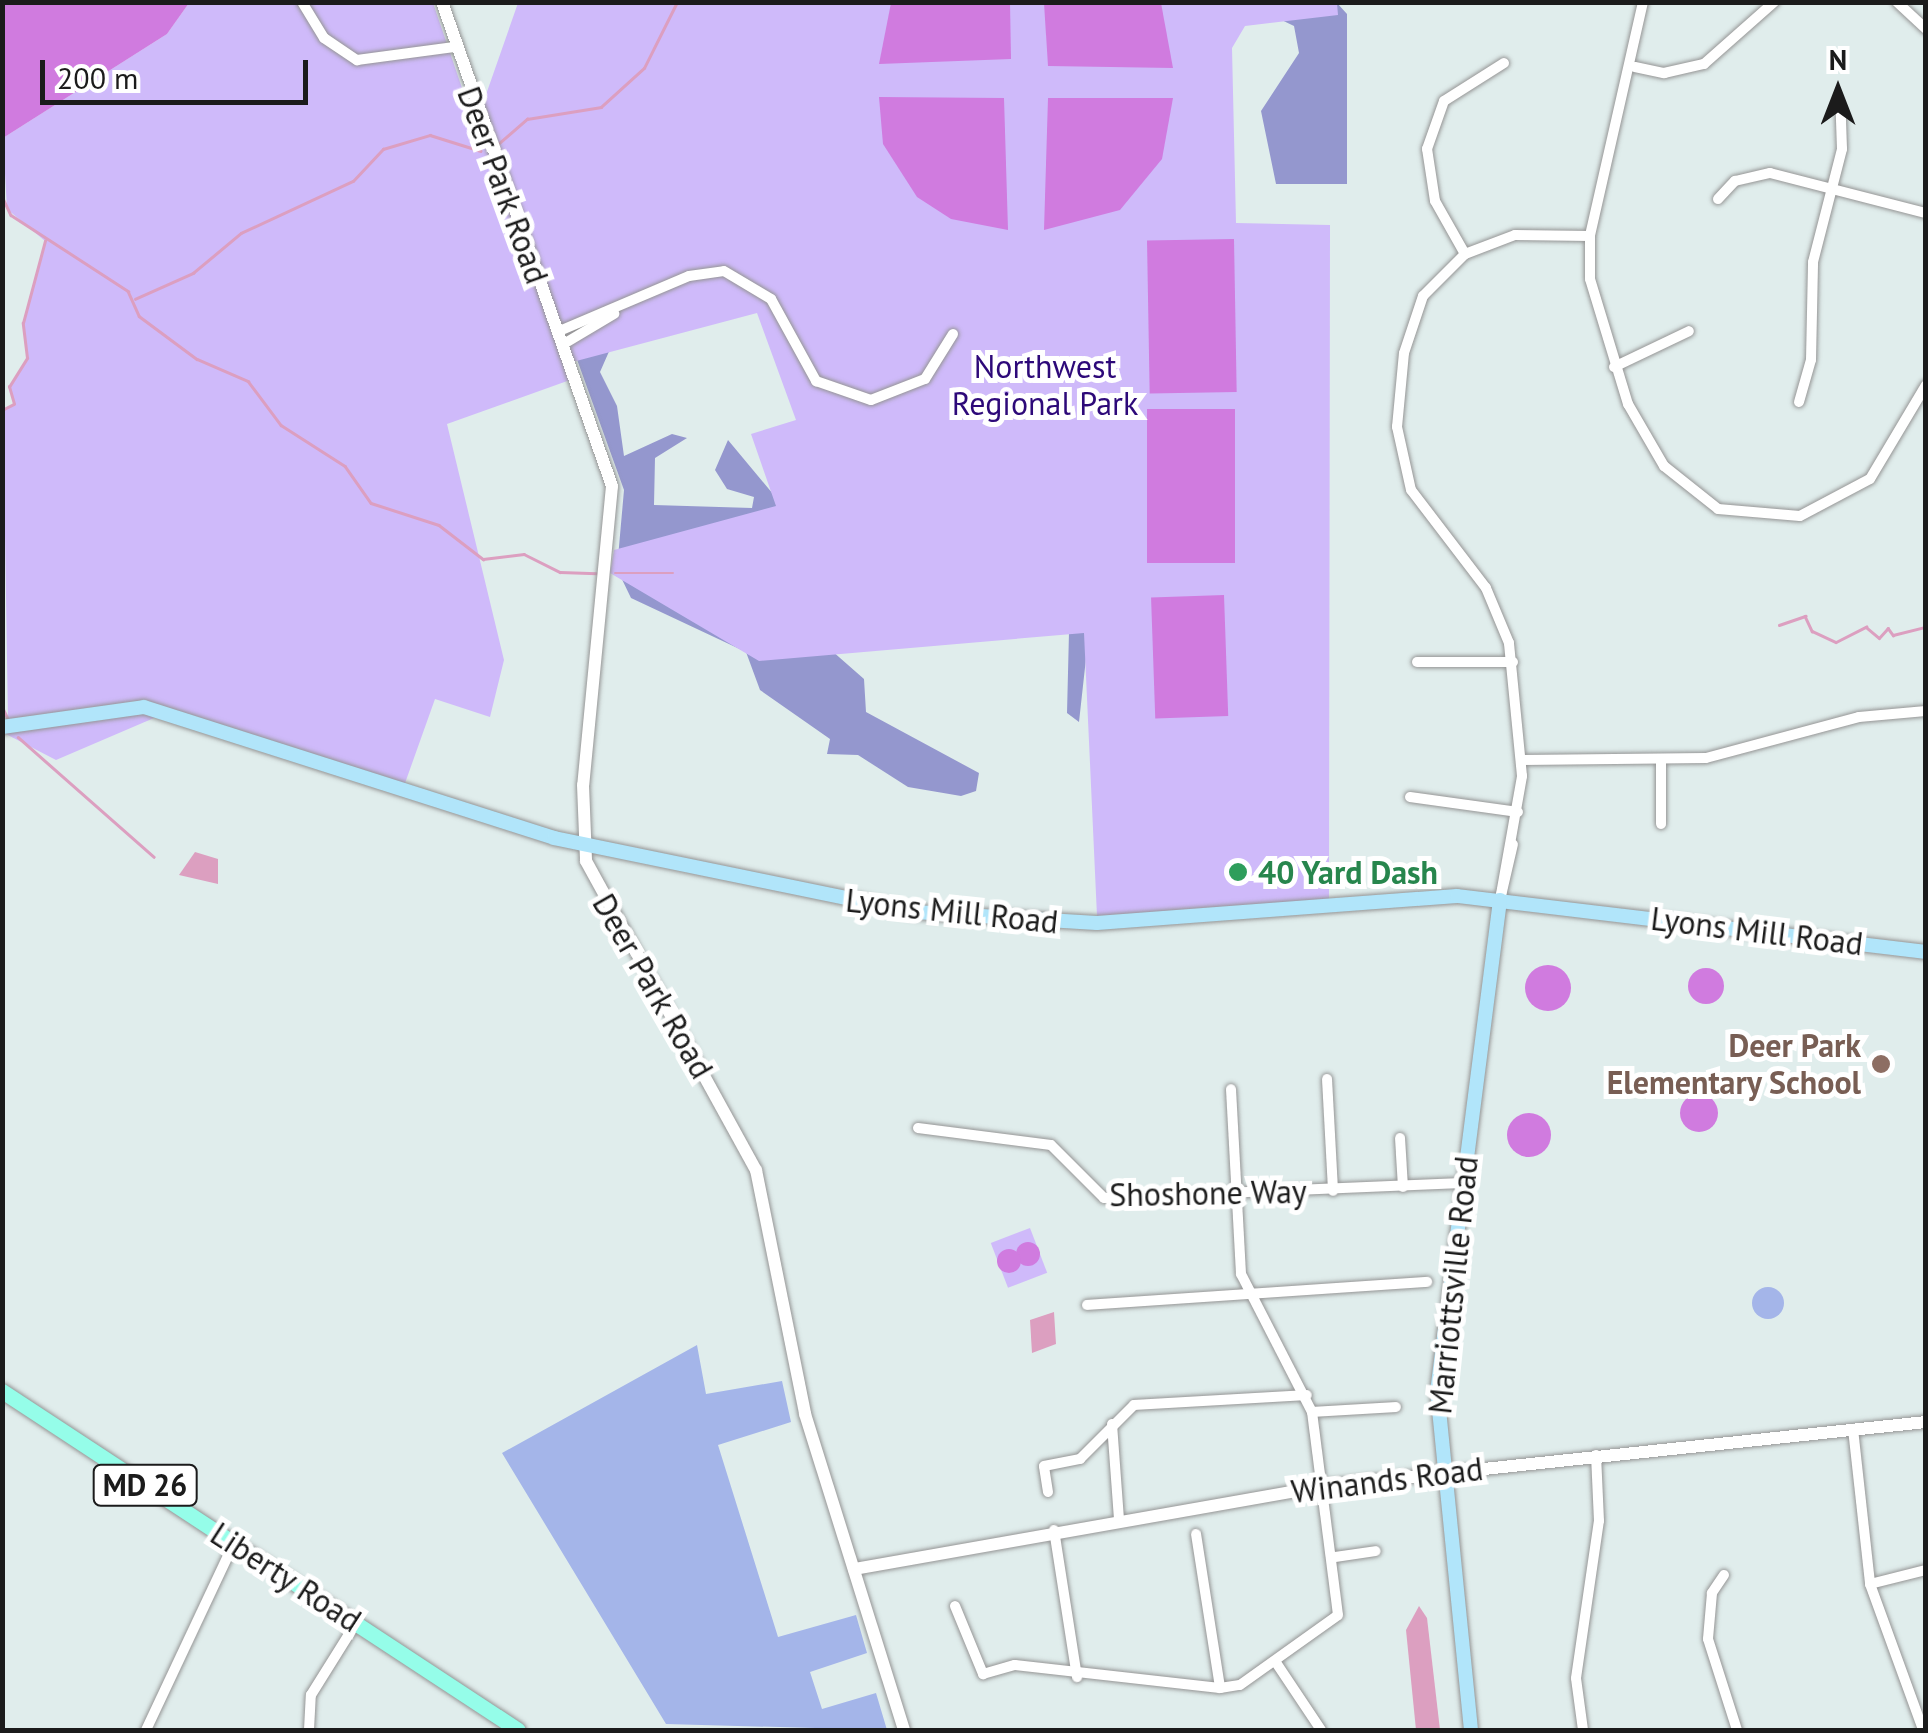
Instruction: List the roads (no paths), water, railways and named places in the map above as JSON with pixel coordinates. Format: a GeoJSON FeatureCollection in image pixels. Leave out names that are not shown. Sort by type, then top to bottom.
{"type":"FeatureCollection","features":[{"type":"Feature","properties":{"kind":"main road","name":"Lyons Mill Road"},"geometry":{"type":"LineString","coordinates":[[2,728],[115,706],[154,709],[584,846],[875,906],[1030,923],[1426,896],[1500,900],[1926,952]]}},
{"type":"Feature","properties":{"kind":"main road","name":"Marriottsville Road"},"geometry":{"type":"LineString","coordinates":[[1471,1730],[1440,1472],[1437,1392],[1500,900]]}},
{"type":"Feature","properties":{"kind":"main road","name":"Liberty Road"},"geometry":{"type":"LineString","coordinates":[[2,1392],[518,1730]]}},
{"type":"Feature","properties":{"kind":"street"},"geometry":{"type":"LineString","coordinates":[[302,2],[331,46],[357,60],[454,48]]}},
{"type":"Feature","properties":{"kind":"street","name":"Deer Park Road"},"geometry":{"type":"LineString","coordinates":[[442,2],[454,48],[559,338],[614,504],[584,846],[611,918],[753,1160],[805,1414],[904,1730]]}},
{"type":"Feature","properties":{"kind":"street"},"geometry":{"type":"LineString","coordinates":[[1643,2],[1634,67],[1590,236],[1592,296],[1614,367],[1648,444],[1680,484],[1718,509],[1764,520],[1800,516],[1856,491],[1901,436],[1926,385]]}},
{"type":"Feature","properties":{"kind":"street"},"geometry":{"type":"LineString","coordinates":[[1634,67],[1664,73],[1704,64],[1774,2]]}},
{"type":"Feature","properties":{"kind":"street"},"geometry":{"type":"LineString","coordinates":[[1898,2],[1926,29]]}},
{"type":"Feature","properties":{"kind":"street"},"geometry":{"type":"LineString","coordinates":[[1465,254],[1435,201],[1426,149],[1444,101],[1504,63]]}},
{"type":"Feature","properties":{"kind":"street"},"geometry":{"type":"LineString","coordinates":[[1800,402],[1811,360],[1812,262],[1832,188],[1842,115]]}},
{"type":"Feature","properties":{"kind":"street"},"geometry":{"type":"LineString","coordinates":[[1718,199],[1757,174],[1832,188],[1926,213]]}},
{"type":"Feature","properties":{"kind":"street","name":"Marriottsville Road"},"geometry":{"type":"LineString","coordinates":[[1500,900],[1514,844],[1522,760],[1513,662],[1496,604],[1421,510],[1399,452],[1406,338],[1424,296],[1465,254],[1515,235],[1590,236]]}},
{"type":"Feature","properties":{"kind":"street"},"geometry":{"type":"LineString","coordinates":[[559,338],[698,273],[742,276],[770,299],[811,377],[870,400],[925,379],[953,334]]}},
{"type":"Feature","properties":{"kind":"street"},"geometry":{"type":"LineString","coordinates":[[1614,367],[1688,331]]}},
{"type":"Feature","properties":{"kind":"street"},"geometry":{"type":"LineString","coordinates":[[1418,662],[1513,662]]}},
{"type":"Feature","properties":{"kind":"street"},"geometry":{"type":"LineString","coordinates":[[1522,760],[1661,759],[1926,712]]}},
{"type":"Feature","properties":{"kind":"street"},"geometry":{"type":"LineString","coordinates":[[1661,759],[1661,824]]}},
{"type":"Feature","properties":{"kind":"street"},"geometry":{"type":"LineString","coordinates":[[1410,798],[1518,812]]}},
{"type":"Feature","properties":{"kind":"street"},"geometry":{"type":"LineString","coordinates":[[1328,1079],[1334,1191]]}},
{"type":"Feature","properties":{"kind":"street"},"geometry":{"type":"LineString","coordinates":[[955,1606],[980,1672],[1016,1665],[1077,1677],[1220,1688],[1275,1661],[1338,1615],[1334,1556],[1312,1412],[1251,1297],[1236,1190],[1231,1088]]}},
{"type":"Feature","properties":{"kind":"street","name":"Shoshone Way"},"geometry":{"type":"LineString","coordinates":[[918,1128],[1051,1145],[1104,1198],[1463,1184]]}},
{"type":"Feature","properties":{"kind":"street"},"geometry":{"type":"LineString","coordinates":[[1400,1138],[1402,1187]]}},
{"type":"Feature","properties":{"kind":"street"},"geometry":{"type":"LineString","coordinates":[[1087,1305],[1251,1297],[1427,1282]]}},
{"type":"Feature","properties":{"kind":"street"},"geometry":{"type":"LineString","coordinates":[[1048,1492],[1044,1466],[1080,1459],[1112,1424],[1139,1404],[1306,1395]]}},
{"type":"Feature","properties":{"kind":"street"},"geometry":{"type":"LineString","coordinates":[[1312,1412],[1396,1407]]}},
{"type":"Feature","properties":{"kind":"street","name":"Winands Road"},"geometry":{"type":"LineString","coordinates":[[854,1569],[1054,1529],[1324,1486],[1926,1422]]}},
{"type":"Feature","properties":{"kind":"street"},"geometry":{"type":"LineString","coordinates":[[1112,1424],[1119,1520]]}},
{"type":"Feature","properties":{"kind":"street"},"geometry":{"type":"LineString","coordinates":[[1853,1430],[1870,1584],[1922,1730]]}},
{"type":"Feature","properties":{"kind":"street"},"geometry":{"type":"LineString","coordinates":[[1584,1730],[1576,1678],[1599,1521],[1596,1455]]}},
{"type":"Feature","properties":{"kind":"street"},"geometry":{"type":"LineString","coordinates":[[1054,1529],[1077,1677]]}},
{"type":"Feature","properties":{"kind":"street"},"geometry":{"type":"LineString","coordinates":[[1196,1534],[1220,1688]]}},
{"type":"Feature","properties":{"kind":"street"},"geometry":{"type":"LineString","coordinates":[[146,1730],[234,1543]]}},
{"type":"Feature","properties":{"kind":"street"},"geometry":{"type":"LineString","coordinates":[[1334,1556],[1376,1551]]}},
{"type":"Feature","properties":{"kind":"street"},"geometry":{"type":"LineString","coordinates":[[1870,1584],[1926,1570]]}},
{"type":"Feature","properties":{"kind":"street"},"geometry":{"type":"LineString","coordinates":[[1724,1575],[1712,1593],[1708,1639],[1737,1730]]}},
{"type":"Feature","properties":{"kind":"street"},"geometry":{"type":"LineString","coordinates":[[309,1730],[311,1695],[356,1623]]}},
{"type":"Feature","properties":{"kind":"street"},"geometry":{"type":"LineString","coordinates":[[1275,1661],[1321,1730]]}},
{"type":"Feature","properties":{"kind":"waterway"},"geometry":{"type":"LineString","coordinates":[[497,145],[527,119],[601,107],[644,68],[677,2]]}},
{"type":"Feature","properties":{"kind":"waterway"},"geometry":{"type":"LineString","coordinates":[[135,299],[193,273],[241,233],[353,181],[383,149],[430,135],[481,151]]}},
{"type":"Feature","properties":{"kind":"waterway"},"geometry":{"type":"LineString","coordinates":[[2,196],[11,215],[128,291],[139,316],[197,359],[248,381],[281,425],[345,466],[371,503],[439,525],[483,559],[524,554],[560,572],[596,573]]}},
{"type":"Feature","properties":{"kind":"waterway"},"geometry":{"type":"LineString","coordinates":[[2,410],[14,404],[9,387],[27,358],[23,323],[45,241]]}},
{"type":"Feature","properties":{"kind":"waterway"},"geometry":{"type":"LineString","coordinates":[[615,573],[673,573]]}},
{"type":"Feature","properties":{"kind":"waterway"},"geometry":{"type":"LineString","coordinates":[[1779,625],[1805,616],[1812,631],[1836,642],[1866,627],[1879,638],[1888,628],[1893,635],[1926,627]]}},
{"type":"Feature","properties":{"kind":"waterway"},"geometry":{"type":"LineString","coordinates":[[2,706],[8,719]]}},
{"type":"Feature","properties":{"kind":"waterway"},"geometry":{"type":"LineString","coordinates":[[18,737],[154,857]]}},
{"type":"Feature","properties":{"kind":"place","name":"40 Yard Dash"},"geometry":{"type":"Point","coordinates":[1238,872]}},
{"type":"Feature","properties":{"kind":"place","name":"Deer Park Elementary School"},"geometry":{"type":"Point","coordinates":[1881,1064]}},
{"type":"Feature","properties":{"kind":"park label","name":"Northwest Regional Park"},"geometry":{"type":"Point","coordinates":[1045,386]}}]}
